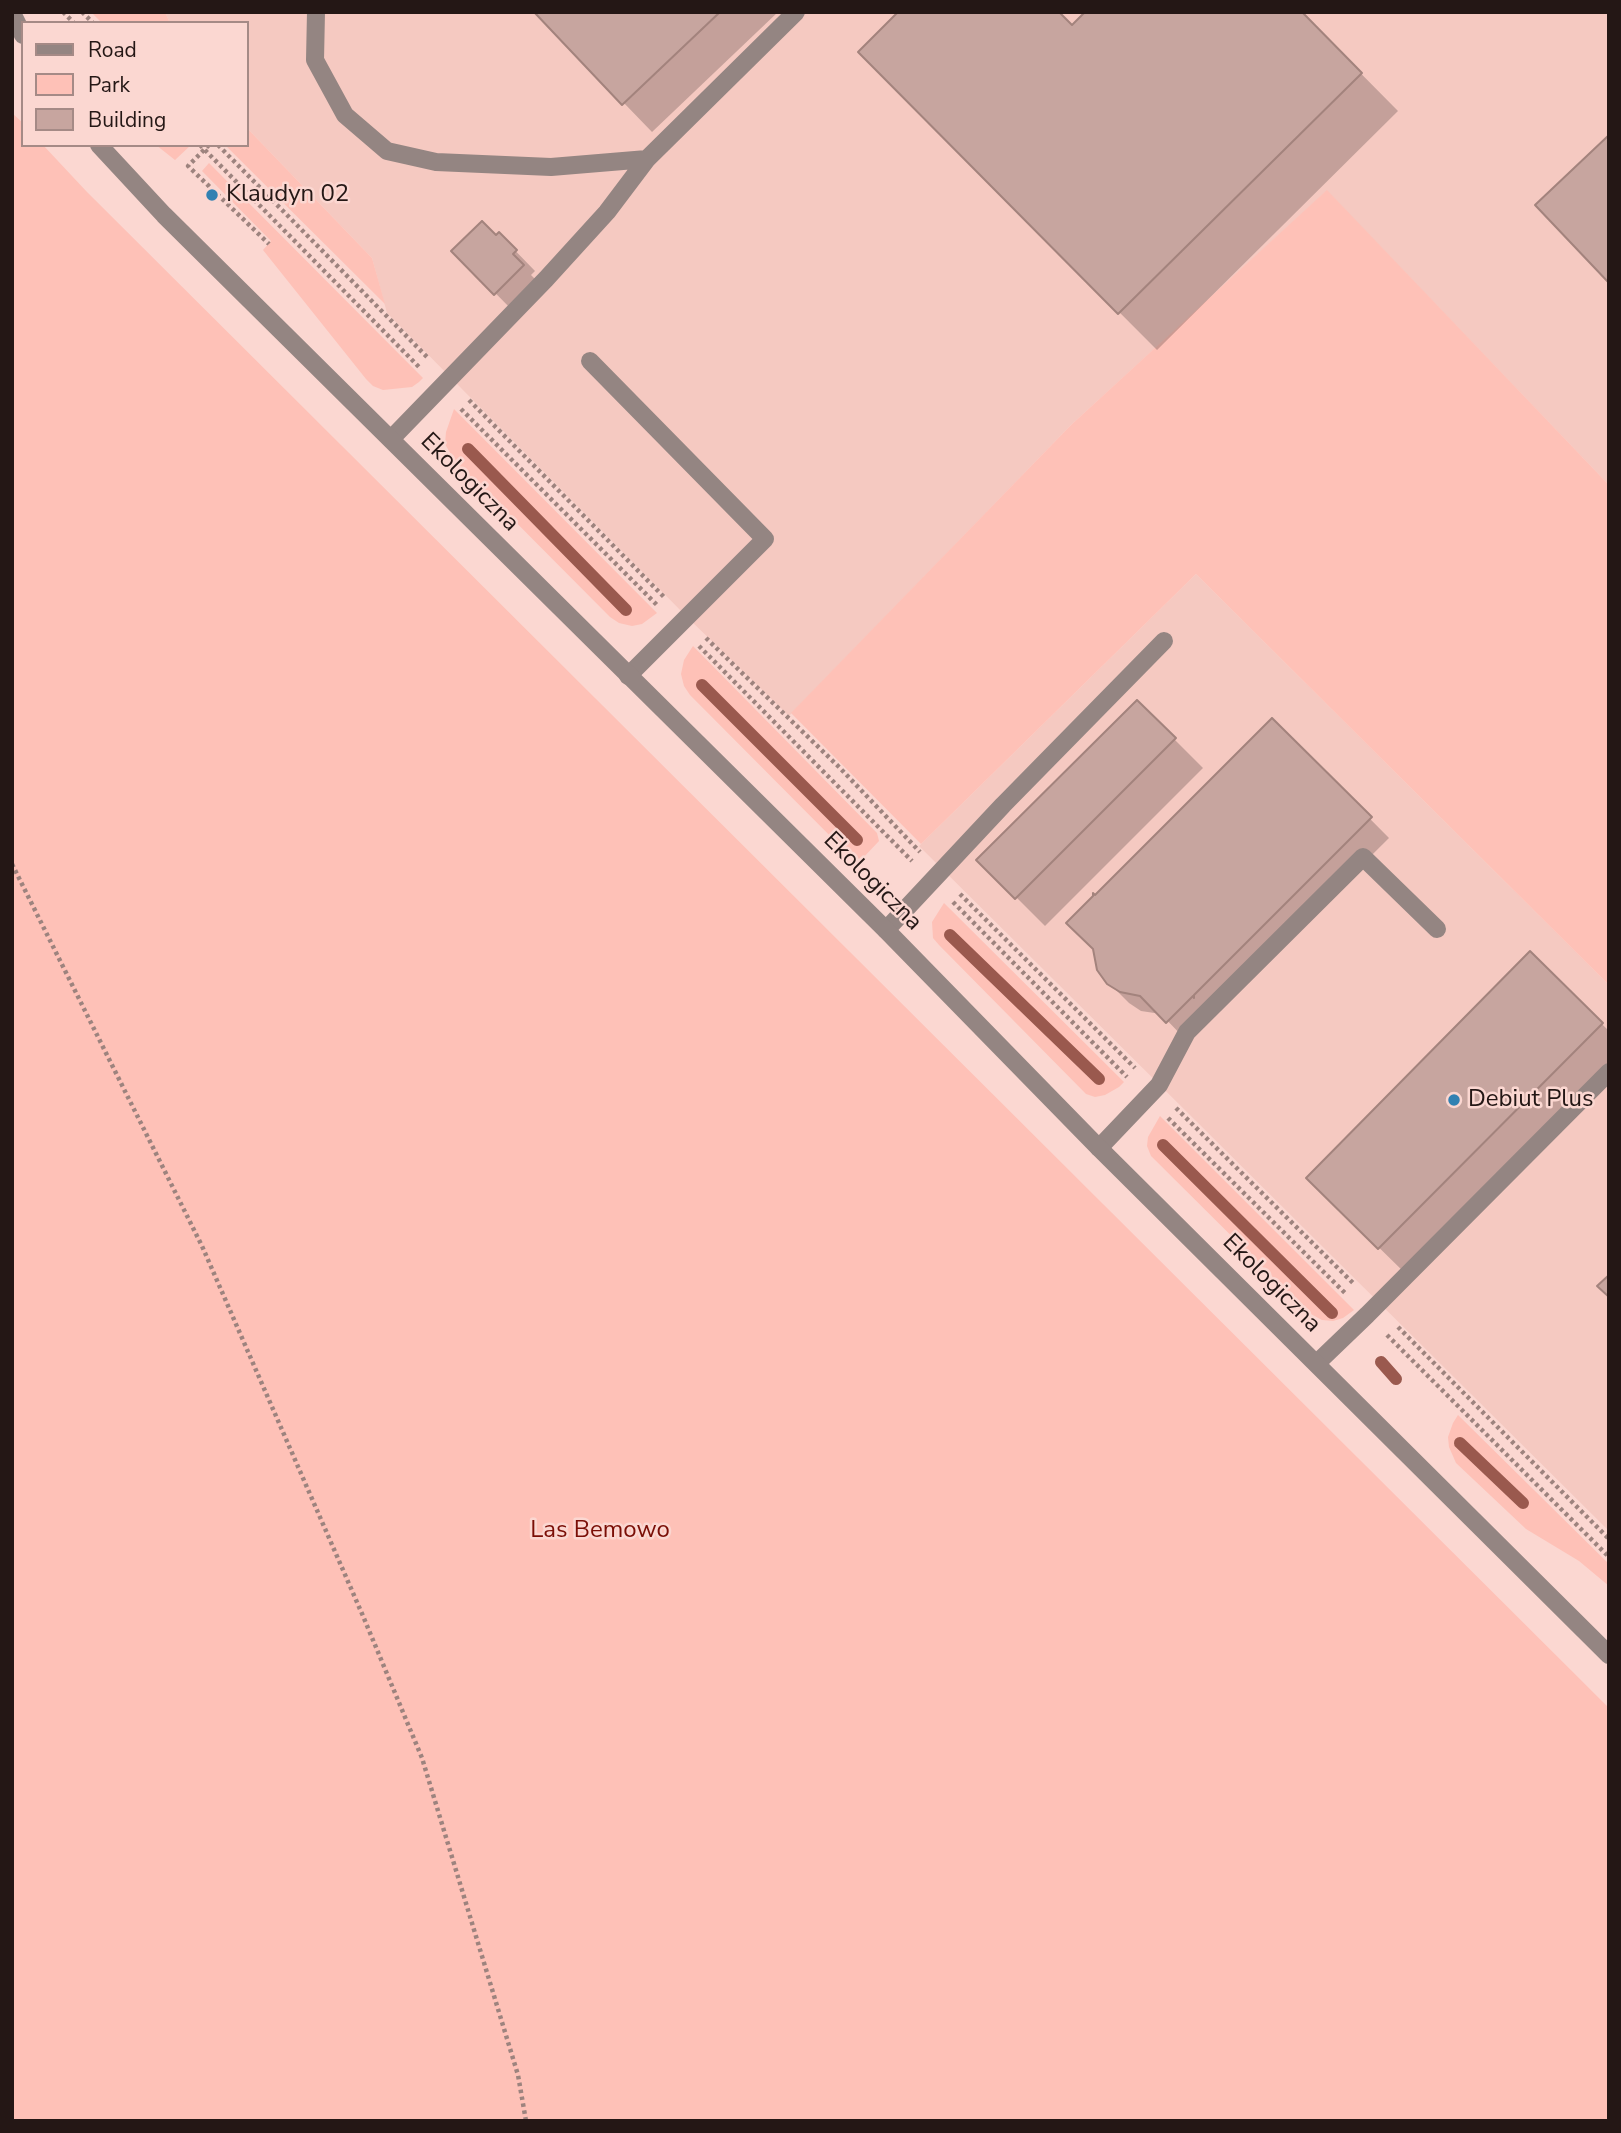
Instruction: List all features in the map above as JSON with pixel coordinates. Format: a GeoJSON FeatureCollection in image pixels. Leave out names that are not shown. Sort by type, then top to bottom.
{"type":"FeatureCollection","features":[{"type":"Feature","properties":{"kind":"street"},"geometry":{"type":"LineString","coordinates":[[316,12],[315,60],[345,115],[387,151],[436,162],[551,167],[647,159]]}},
{"type":"Feature","properties":{"kind":"street"},"geometry":{"type":"LineString","coordinates":[[391,439],[607,212],[647,159],[796,12]]}},
{"type":"Feature","properties":{"kind":"street"},"geometry":{"type":"LineString","coordinates":[[12,13],[21,31]]}},
{"type":"Feature","properties":{"kind":"street","name":"Ekologiczna"},"geometry":{"type":"LineString","coordinates":[[101,147],[164,215],[886,930],[1099,1148],[1609,1655]]}},
{"type":"Feature","properties":{"kind":"street"},"geometry":{"type":"LineString","coordinates":[[590,361],[765,539],[628,676]]}},
{"type":"Feature","properties":{"kind":"street"},"geometry":{"type":"LineString","coordinates":[[886,930],[1003,805],[1164,641]]}},
{"type":"Feature","properties":{"kind":"street"},"geometry":{"type":"LineString","coordinates":[[1099,1148],[1152,1093],[1187,1032],[1363,857],[1437,929]]}},
{"type":"Feature","properties":{"kind":"street"},"geometry":{"type":"LineString","coordinates":[[1317,1363],[1609,1072]]}},
{"type":"Feature","properties":{"kind":"path"},"geometry":{"type":"LineString","coordinates":[[269,244],[188,166],[205,147],[1152,1093],[1609,1539]]}},
{"type":"Feature","properties":{"kind":"path"},"geometry":{"type":"LineString","coordinates":[[220,147],[444,384],[682,622],[839,767],[937,878],[1372,1310],[1609,1557]]}},
{"type":"Feature","properties":{"kind":"path"},"geometry":{"type":"LineString","coordinates":[[12,864],[202,1246],[422,1758],[518,2076],[526,2121]]}},
{"type":"Feature","properties":{"kind":"shaded area"},"geometry":{"type":"Polygon","coordinates":[[[165,12],[1609,12],[1609,485],[1327,191],[1071,425],[789,716],[687,617],[387,313],[372,258],[248,129],[248,21],[169,21],[165,12]]]}},
{"type":"Feature","properties":{"kind":"shaded area"},"geometry":{"type":"Polygon","coordinates":[[[1196,574],[1609,985],[1609,1531],[919,846],[1196,574]]]}},
{"type":"Feature","properties":{"kind":"green space"},"geometry":{"type":"Polygon","coordinates":[[[91,12],[165,12],[169,21],[100,21],[91,12]]]}},
{"type":"Feature","properties":{"kind":"green space","name":"Las Bemowo"},"geometry":{"type":"Polygon","coordinates":[[[12,113],[21,121],[21,147],[45,147],[1609,1708],[1609,2121],[12,2121],[12,113]]]}},
{"type":"Feature","properties":{"kind":"green space"},"geometry":{"type":"Polygon","coordinates":[[[248,129],[372,258],[385,304],[227,147],[248,147],[248,129]]]}},
{"type":"Feature","properties":{"kind":"green space"},"geometry":{"type":"Polygon","coordinates":[[[159,147],[189,147],[175,160],[159,147]]]}},
{"type":"Feature","properties":{"kind":"green space"},"geometry":{"type":"Polygon","coordinates":[[[209,163],[423,378],[419,382],[412,387],[383,390],[366,379],[263,250],[271,241],[202,171],[209,163]]]}},
{"type":"Feature","properties":{"kind":"green space"},"geometry":{"type":"Polygon","coordinates":[[[1327,190],[1609,485],[1609,985],[1196,574],[921,844],[791,713],[1071,425],[1327,190]]]}},
{"type":"Feature","properties":{"kind":"green space"},"geometry":{"type":"Polygon","coordinates":[[[454,409],[657,613],[642,624],[632,626],[619,623],[610,617],[454,460],[445,444],[454,409]]]}},
{"type":"Feature","properties":{"kind":"green space"},"geometry":{"type":"Polygon","coordinates":[[[693,646],[877,833],[879,841],[862,859],[852,858],[690,695],[681,674],[684,660],[693,646]]]}},
{"type":"Feature","properties":{"kind":"green space"},"geometry":{"type":"Polygon","coordinates":[[[944,903],[1124,1082],[1119,1087],[1105,1095],[1095,1097],[1086,1094],[939,945],[933,938],[932,922],[944,903]]]}},
{"type":"Feature","properties":{"kind":"green space"},"geometry":{"type":"Polygon","coordinates":[[[1160,1116],[1354,1310],[1333,1321],[1322,1320],[1309,1313],[1151,1156],[1147,1146],[1148,1137],[1160,1116]]]}},
{"type":"Feature","properties":{"kind":"green space"},"geometry":{"type":"Polygon","coordinates":[[[1458,1415],[1609,1564],[1609,1586],[1579,1561],[1526,1529],[1456,1463],[1448,1437],[1458,1415]]]}},
{"type":"Feature","properties":{"kind":"building"},"geometry":{"type":"Polygon","coordinates":[[[534,12],[720,12],[622,105],[534,12]]]}},
{"type":"Feature","properties":{"kind":"building"},"geometry":{"type":"Polygon","coordinates":[[[898,12],[1059,12],[1072,25],[1085,12],[1302,12],[1362,73],[1118,314],[858,52],[898,12]]]}},
{"type":"Feature","properties":{"kind":"building"},"geometry":{"type":"Polygon","coordinates":[[[1609,135],[1609,283],[1535,205],[1609,135]]]}},
{"type":"Feature","properties":{"kind":"building"},"geometry":{"type":"Polygon","coordinates":[[[482,221],[496,235],[499,232],[517,250],[513,254],[524,265],[494,295],[451,251],[482,221]]]}},
{"type":"Feature","properties":{"kind":"building"},"geometry":{"type":"Polygon","coordinates":[[[1137,700],[1176,738],[1015,899],[976,860],[1137,700]]]}},
{"type":"Feature","properties":{"kind":"building"},"geometry":{"type":"Polygon","coordinates":[[[1272,718],[1372,817],[1194,995],[1194,998],[1193,996],[1166,1023],[1140,996],[1120,992],[1107,984],[1097,970],[1093,949],[1066,923],[1093,893],[1095,895],[1272,718]]]}},
{"type":"Feature","properties":{"kind":"building","name":"Debiut Plus"},"geometry":{"type":"Polygon","coordinates":[[[1530,951],[1603,1023],[1378,1249],[1306,1178],[1530,951]]]}},
{"type":"Feature","properties":{"kind":"building"},"geometry":{"type":"Polygon","coordinates":[[[1609,1275],[1609,1297],[1597,1286],[1609,1275]]]}},
{"type":"Feature","properties":{"kind":"waterway"},"geometry":{"type":"LineString","coordinates":[[468,449],[626,610]]}},
{"type":"Feature","properties":{"kind":"waterway"},"geometry":{"type":"LineString","coordinates":[[702,685],[857,840]]}},
{"type":"Feature","properties":{"kind":"waterway"},"geometry":{"type":"LineString","coordinates":[[950,935],[1099,1079]]}},
{"type":"Feature","properties":{"kind":"waterway"},"geometry":{"type":"LineString","coordinates":[[1163,1145],[1332,1313]]}},
{"type":"Feature","properties":{"kind":"waterway"},"geometry":{"type":"LineString","coordinates":[[1381,1362],[1396,1379]]}},
{"type":"Feature","properties":{"kind":"waterway"},"geometry":{"type":"LineString","coordinates":[[1460,1443],[1523,1503]]}},
{"type":"Feature","properties":{"kind":"place","name":"Klaudyn 02"},"geometry":{"type":"Point","coordinates":[212,195]}},
{"type":"Feature","properties":{"kind":"place","name":"Debiut Plus"},"geometry":{"type":"Point","coordinates":[1454,1100]}}]}
